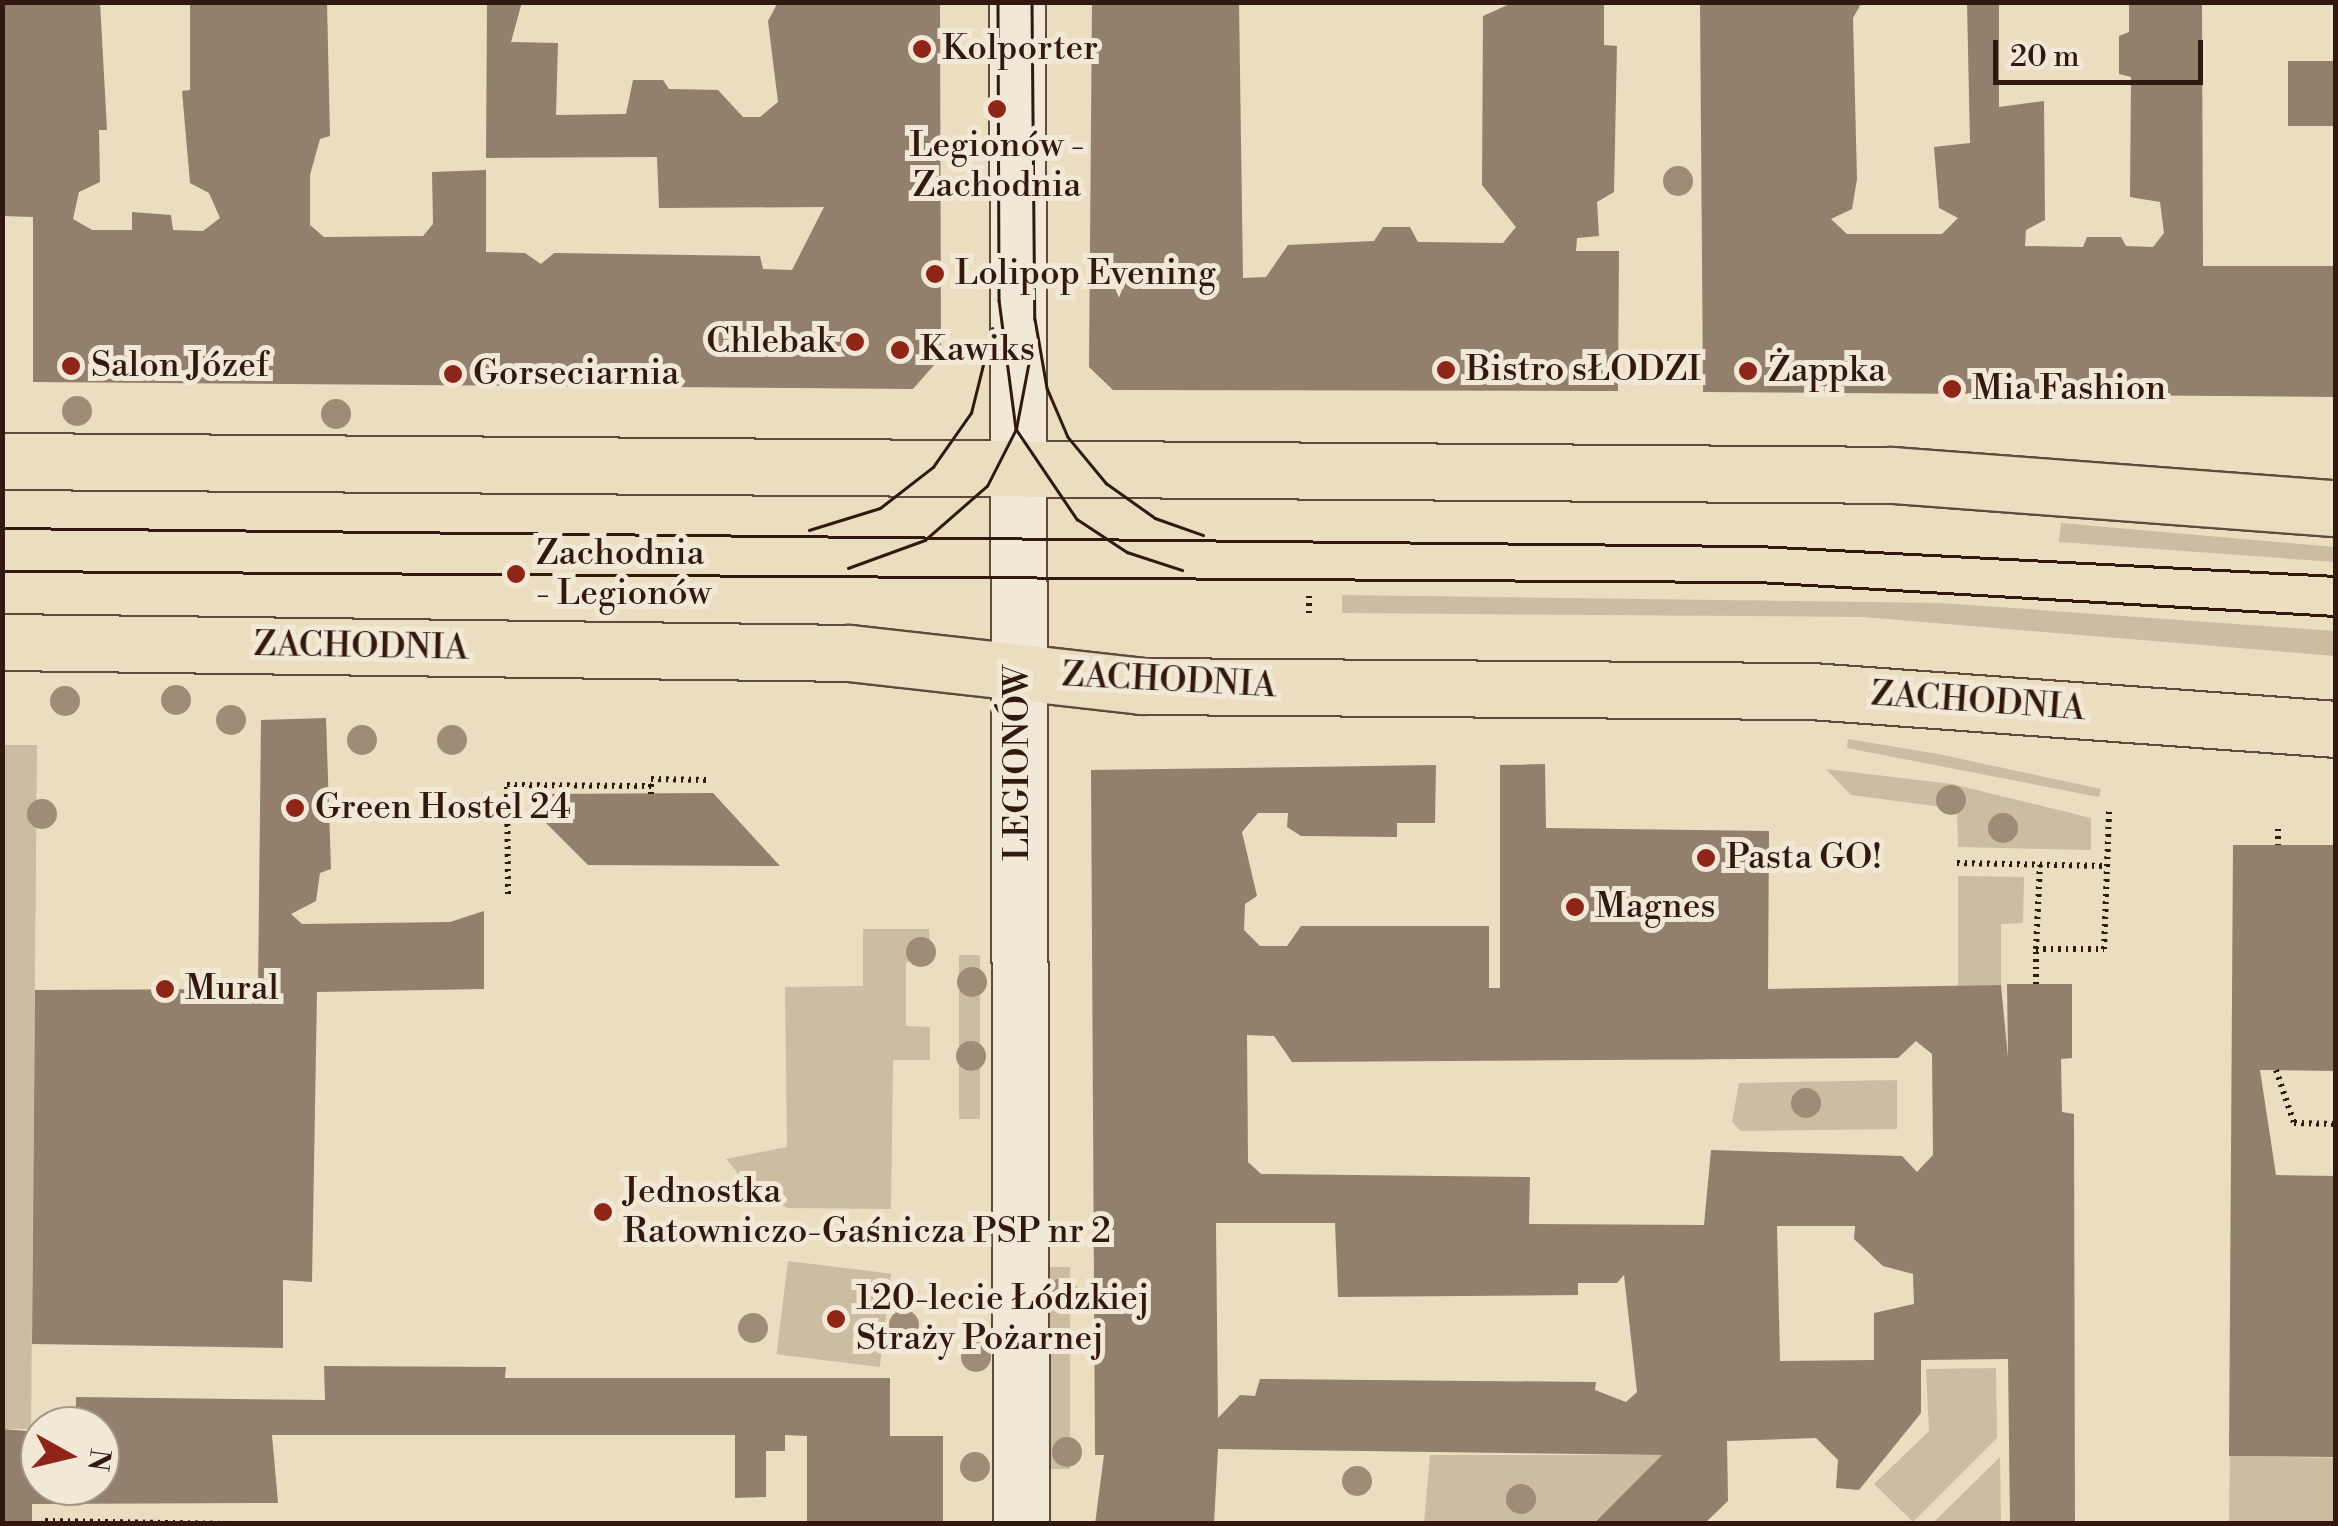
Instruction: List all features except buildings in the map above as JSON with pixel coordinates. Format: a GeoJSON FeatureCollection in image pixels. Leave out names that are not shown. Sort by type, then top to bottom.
{"type":"FeatureCollection","features":[{"type":"Feature","properties":{"kind":"main road"},"geometry":{"type":"LineString","coordinates":[[2,460],[1892,475],[2336,508]]}},
{"type":"Feature","properties":{"kind":"main road","name":"ZACHODNIA"},"geometry":{"type":"LineString","coordinates":[[2,642],[849,652],[1141,686],[1811,691],[2336,728]]}},
{"type":"Feature","properties":{"kind":"street","name":"LEGIONÓW"},"geometry":{"type":"LineString","coordinates":[[1016,2],[1020,1524]]}},
{"type":"Feature","properties":{"kind":"path"},"geometry":{"type":"LineString","coordinates":[[1309,595],[1309,613]]}},
{"type":"Feature","properties":{"kind":"path"},"geometry":{"type":"LineString","coordinates":[[508,894],[507,785],[651,790],[651,779],[709,780]]}},
{"type":"Feature","properties":{"kind":"path"},"geometry":{"type":"LineString","coordinates":[[2036,949],[2104,949],[2109,811]]}},
{"type":"Feature","properties":{"kind":"path"},"geometry":{"type":"LineString","coordinates":[[2278,829],[2278,845]]}},
{"type":"Feature","properties":{"kind":"path"},"geometry":{"type":"LineString","coordinates":[[1958,863],[2107,866]]}},
{"type":"Feature","properties":{"kind":"path"},"geometry":{"type":"LineString","coordinates":[[2036,984],[2040,865]]}},
{"type":"Feature","properties":{"kind":"path"},"geometry":{"type":"LineString","coordinates":[[2276,1070],[2294,1123],[2336,1124]]}},
{"type":"Feature","properties":{"kind":"path"},"geometry":{"type":"LineString","coordinates":[[45,1521],[228,1524]]}},
{"type":"Feature","properties":{"kind":"shaded area"},"geometry":{"type":"Polygon","coordinates":[[[2061,523],[2335,547],[2335,562],[2059,542],[2061,523]]]}},
{"type":"Feature","properties":{"kind":"shaded area"},"geometry":{"type":"Polygon","coordinates":[[[1342,595],[1941,603],[2335,631],[2335,656],[1863,617],[1342,613],[1342,595]]]}},
{"type":"Feature","properties":{"kind":"shaded area"},"geometry":{"type":"Polygon","coordinates":[[[1848,739],[2101,789],[2099,797],[1847,748],[1848,739]]]}},
{"type":"Feature","properties":{"kind":"shaded area"},"geometry":{"type":"Polygon","coordinates":[[[3,745],[37,745],[31,1406],[20,1406],[20,1429],[3,1429],[3,745]]]}},
{"type":"Feature","properties":{"kind":"shaded area"},"geometry":{"type":"Polygon","coordinates":[[[1826,769],[1952,784],[2091,818],[2091,850],[1958,847],[1957,809],[1851,795],[1826,769]]]}},
{"type":"Feature","properties":{"kind":"shaded area"},"geometry":{"type":"Polygon","coordinates":[[[1958,876],[2024,877],[2023,923],[2001,924],[2001,985],[1958,986],[1958,876]]]}},
{"type":"Feature","properties":{"kind":"shaded area"},"geometry":{"type":"Polygon","coordinates":[[[863,929],[929,929],[930,961],[906,962],[906,1026],[930,1027],[930,1060],[893,1060],[891,1209],[788,1208],[751,1189],[726,1159],[787,1147],[785,987],[863,986],[863,929]]]}},
{"type":"Feature","properties":{"kind":"shaded area"},"geometry":{"type":"Polygon","coordinates":[[[959,955],[980,955],[980,1119],[959,1119],[959,955]]]}},
{"type":"Feature","properties":{"kind":"shaded area"},"geometry":{"type":"Polygon","coordinates":[[[1897,1080],[1897,1129],[1741,1131],[1732,1122],[1739,1083],[1897,1080]]]}},
{"type":"Feature","properties":{"kind":"shaded area"},"geometry":{"type":"Polygon","coordinates":[[[788,1261],[891,1274],[880,1367],[777,1354],[788,1261]]]}},
{"type":"Feature","properties":{"kind":"shaded area"},"geometry":{"type":"Polygon","coordinates":[[[1050,1267],[1070,1267],[1070,1469],[1050,1469],[1050,1267]]]}},
{"type":"Feature","properties":{"kind":"shaded area"},"geometry":{"type":"Polygon","coordinates":[[[1996,1368],[1997,1438],[1913,1522],[1874,1484],[1929,1431],[1926,1369],[1996,1368]]]}},
{"type":"Feature","properties":{"kind":"shaded area"},"geometry":{"type":"Polygon","coordinates":[[[1430,1455],[1662,1455],[1593,1523],[1424,1524],[1430,1455]]]}},
{"type":"Feature","properties":{"kind":"shaded area"},"geometry":{"type":"Polygon","coordinates":[[[2230,1456],[2335,1458],[2334,1524],[2229,1523],[2230,1456]]]}},
{"type":"Feature","properties":{"kind":"shaded area"},"geometry":{"type":"Polygon","coordinates":[[[2000,1457],[2001,1523],[1933,1523],[2000,1457]]]}},
{"type":"Feature","properties":{"kind":"tram line"},"geometry":{"type":"LineString","coordinates":[[998,2],[999,300],[1016,429],[1077,519],[1127,552],[1182,570]]}},
{"type":"Feature","properties":{"kind":"tram line"},"geometry":{"type":"LineString","coordinates":[[1032,2],[1035,319],[1047,388],[1068,437],[1106,483],[1155,518],[1203,535]]}},
{"type":"Feature","properties":{"kind":"tram line"},"geometry":{"type":"LineString","coordinates":[[809,530],[880,508],[933,467],[971,413],[992,329]]}},
{"type":"Feature","properties":{"kind":"tram line"},"geometry":{"type":"LineString","coordinates":[[848,568],[925,540],[987,486],[1016,429],[1032,345]]}},
{"type":"Feature","properties":{"kind":"tram line"},"geometry":{"type":"LineString","coordinates":[[2,528],[1758,546],[2336,576]]}},
{"type":"Feature","properties":{"kind":"tram line"},"geometry":{"type":"LineString","coordinates":[[2,571],[1758,582],[2336,616]]}},
{"type":"Feature","properties":{"kind":"place","name":"Kolporter"},"geometry":{"type":"Point","coordinates":[922,49]}},
{"type":"Feature","properties":{"kind":"place","name":"Legionów - Zachodnia"},"geometry":{"type":"Point","coordinates":[997,109]}},
{"type":"Feature","properties":{"kind":"place","name":"Lolipop Evening"},"geometry":{"type":"Point","coordinates":[935,274]}},
{"type":"Feature","properties":{"kind":"place","name":"Chlebak"},"geometry":{"type":"Point","coordinates":[855,342]}},
{"type":"Feature","properties":{"kind":"place","name":"Kawiks"},"geometry":{"type":"Point","coordinates":[900,350]}},
{"type":"Feature","properties":{"kind":"place","name":"Salon Józef"},"geometry":{"type":"Point","coordinates":[71,366]}},
{"type":"Feature","properties":{"kind":"place","name":"Bistro sŁODZI"},"geometry":{"type":"Point","coordinates":[1446,370]}},
{"type":"Feature","properties":{"kind":"place","name":"Żappka"},"geometry":{"type":"Point","coordinates":[1748,371]}},
{"type":"Feature","properties":{"kind":"place","name":"Gorseciarnia"},"geometry":{"type":"Point","coordinates":[453,374]}},
{"type":"Feature","properties":{"kind":"place","name":"Mia Fashion"},"geometry":{"type":"Point","coordinates":[1952,389]}},
{"type":"Feature","properties":{"kind":"place","name":"Zachodnia - Legionów"},"geometry":{"type":"Point","coordinates":[516,574]}},
{"type":"Feature","properties":{"kind":"place","name":"Green Hostel 24"},"geometry":{"type":"Point","coordinates":[295,808]}},
{"type":"Feature","properties":{"kind":"place","name":"Pasta GO!"},"geometry":{"type":"Point","coordinates":[1706,858]}},
{"type":"Feature","properties":{"kind":"place","name":"Magnes"},"geometry":{"type":"Point","coordinates":[1575,907]}},
{"type":"Feature","properties":{"kind":"place","name":"Mural"},"geometry":{"type":"Point","coordinates":[165,989]}},
{"type":"Feature","properties":{"kind":"place","name":"Jednostka Ratowniczo-Gaśnicza PSP nr 2"},"geometry":{"type":"Point","coordinates":[603,1212]}},
{"type":"Feature","properties":{"kind":"place","name":"120-lecie Łódzkiej Straży Pożarnej"},"geometry":{"type":"Point","coordinates":[836,1319]}}]}
